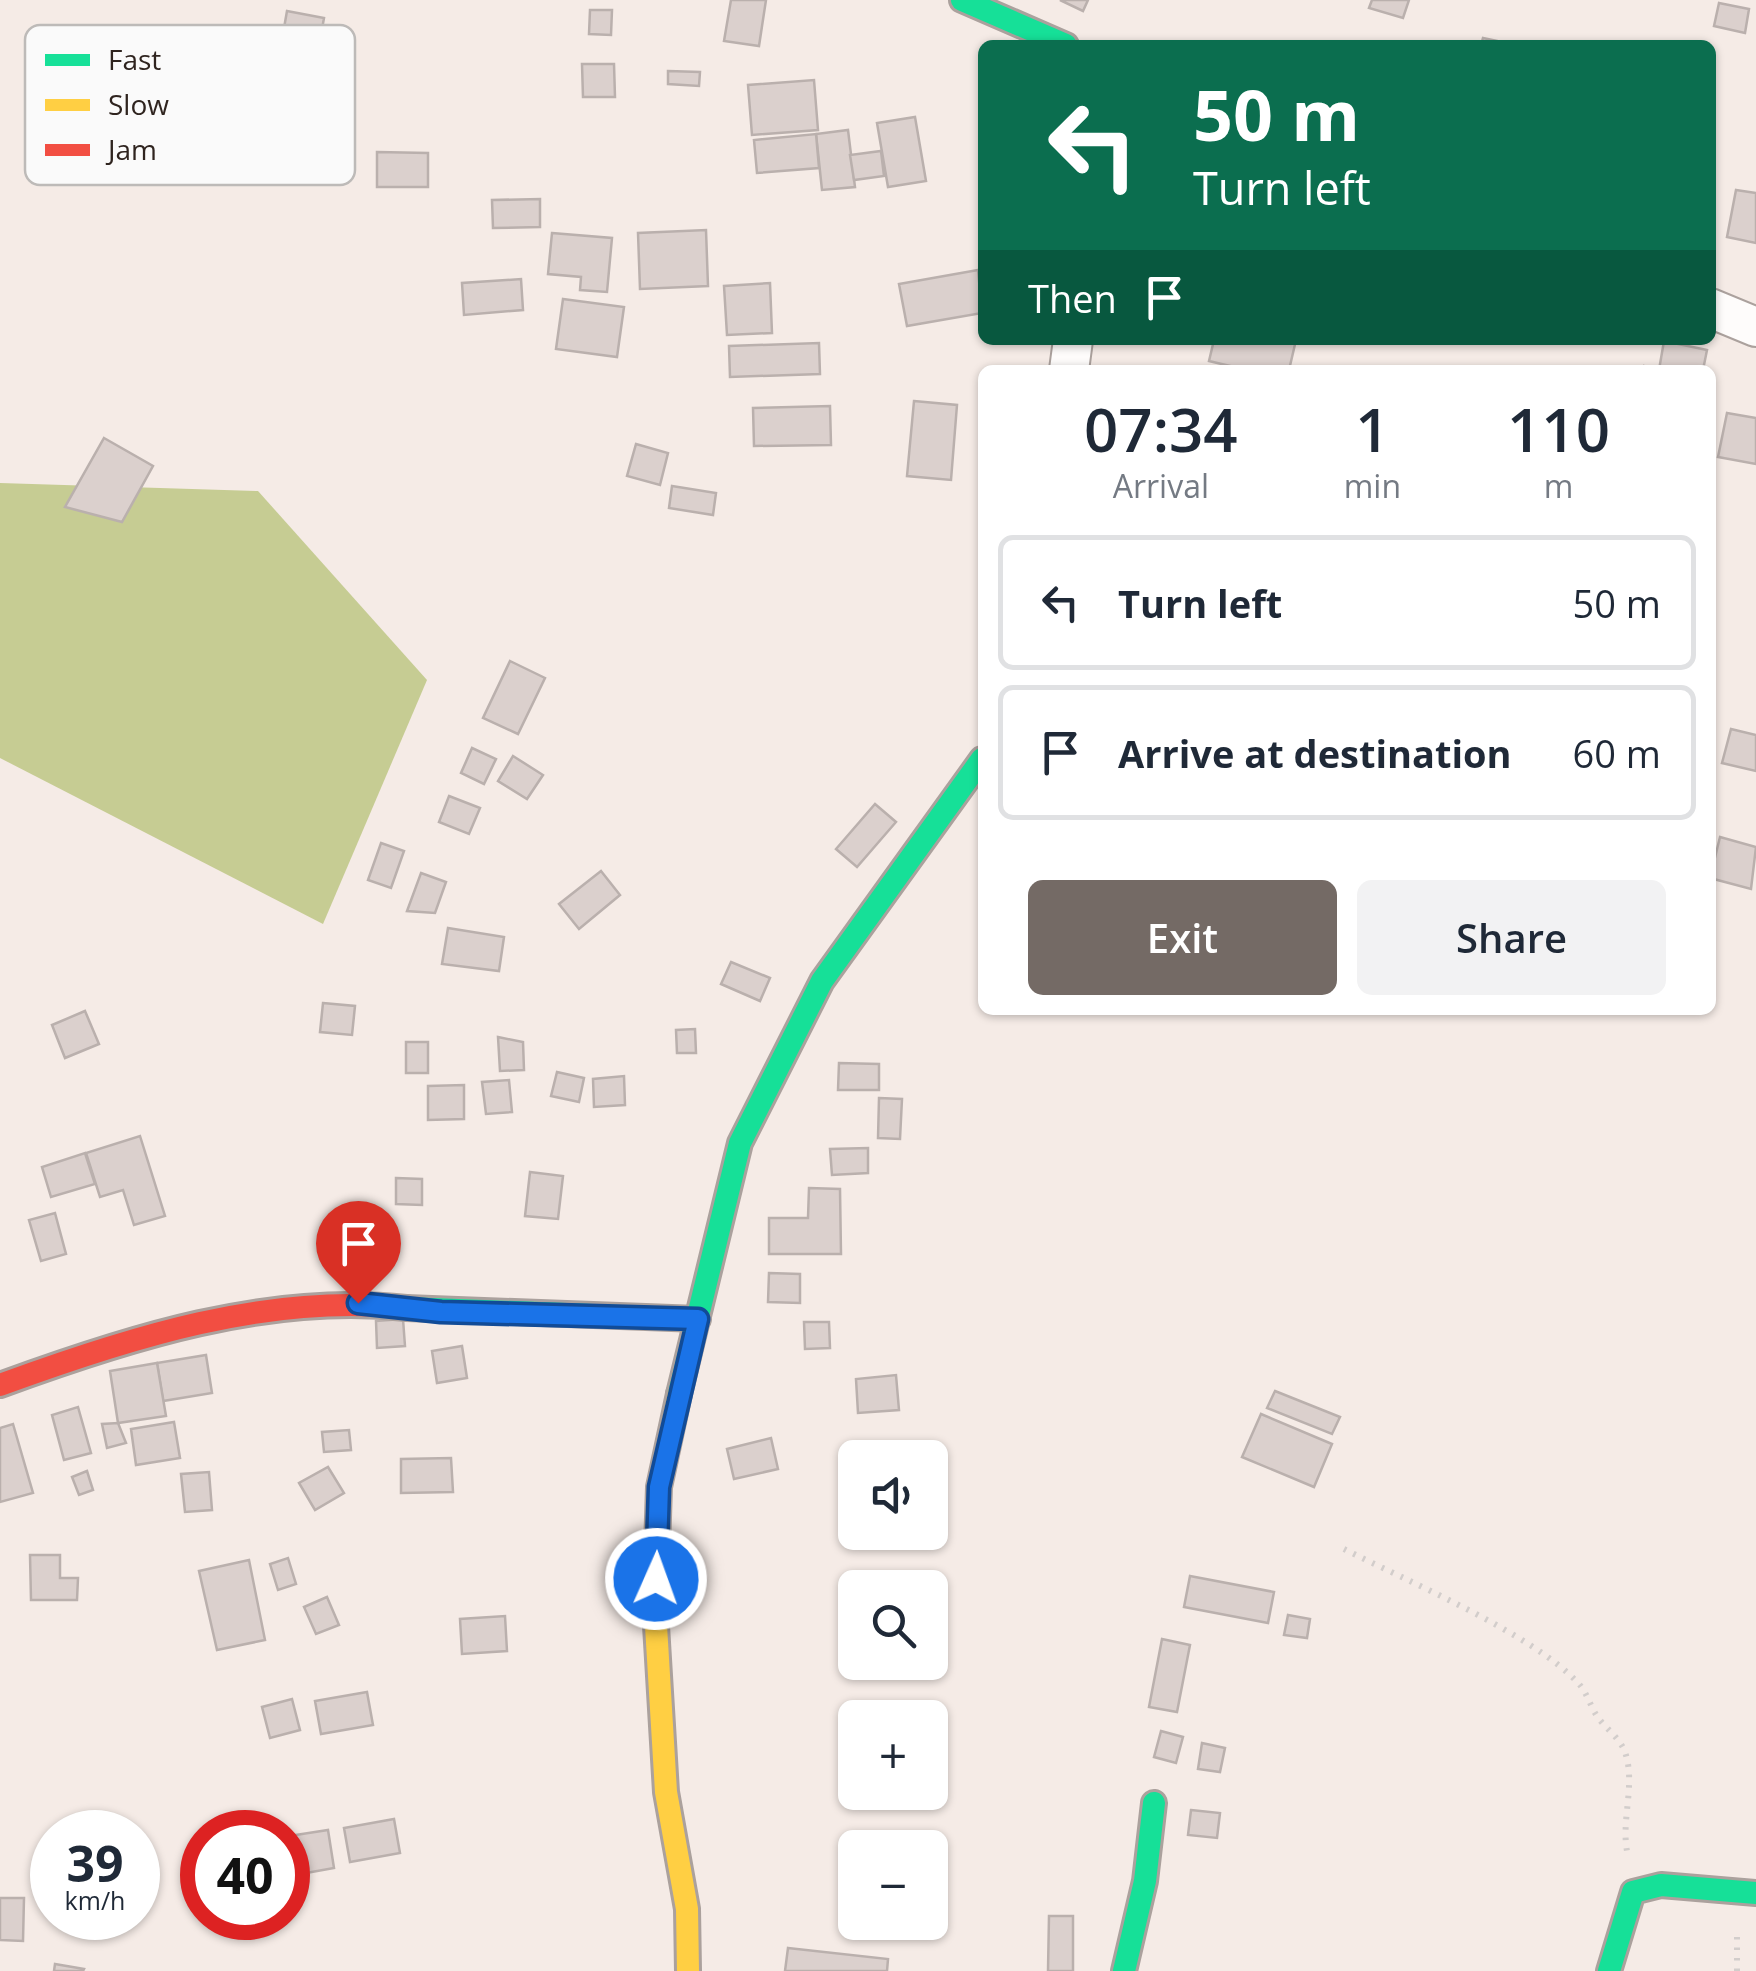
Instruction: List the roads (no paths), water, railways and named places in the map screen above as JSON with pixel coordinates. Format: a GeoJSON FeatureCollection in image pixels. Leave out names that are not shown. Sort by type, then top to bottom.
{"type":"FeatureCollection","features":[{"type":"Feature","properties":{"kind":"street"},"geometry":{"type":"LineString","coordinates":[[962,0],[1054,40]]}},
{"type":"Feature","properties":{"kind":"street"},"geometry":{"type":"LineString","coordinates":[[1716,311],[1756,328]]}},
{"type":"Feature","properties":{"kind":"street"},"geometry":{"type":"LineString","coordinates":[[688,1971],[687,1909],[666,1792],[655,1609],[659,1487],[740,1142],[822,981],[978,765]]}},
{"type":"Feature","properties":{"kind":"street"},"geometry":{"type":"LineString","coordinates":[[0,1386],[87,1353],[284,1306],[358,1303],[441,1312],[698,1319]]}},
{"type":"Feature","properties":{"kind":"street"},"geometry":{"type":"LineString","coordinates":[[1124,1971],[1145,1881],[1154,1803]]}},
{"type":"Feature","properties":{"kind":"street"},"geometry":{"type":"LineString","coordinates":[[1609,1971],[1634,1892],[1660,1885],[1756,1893]]}}]}
